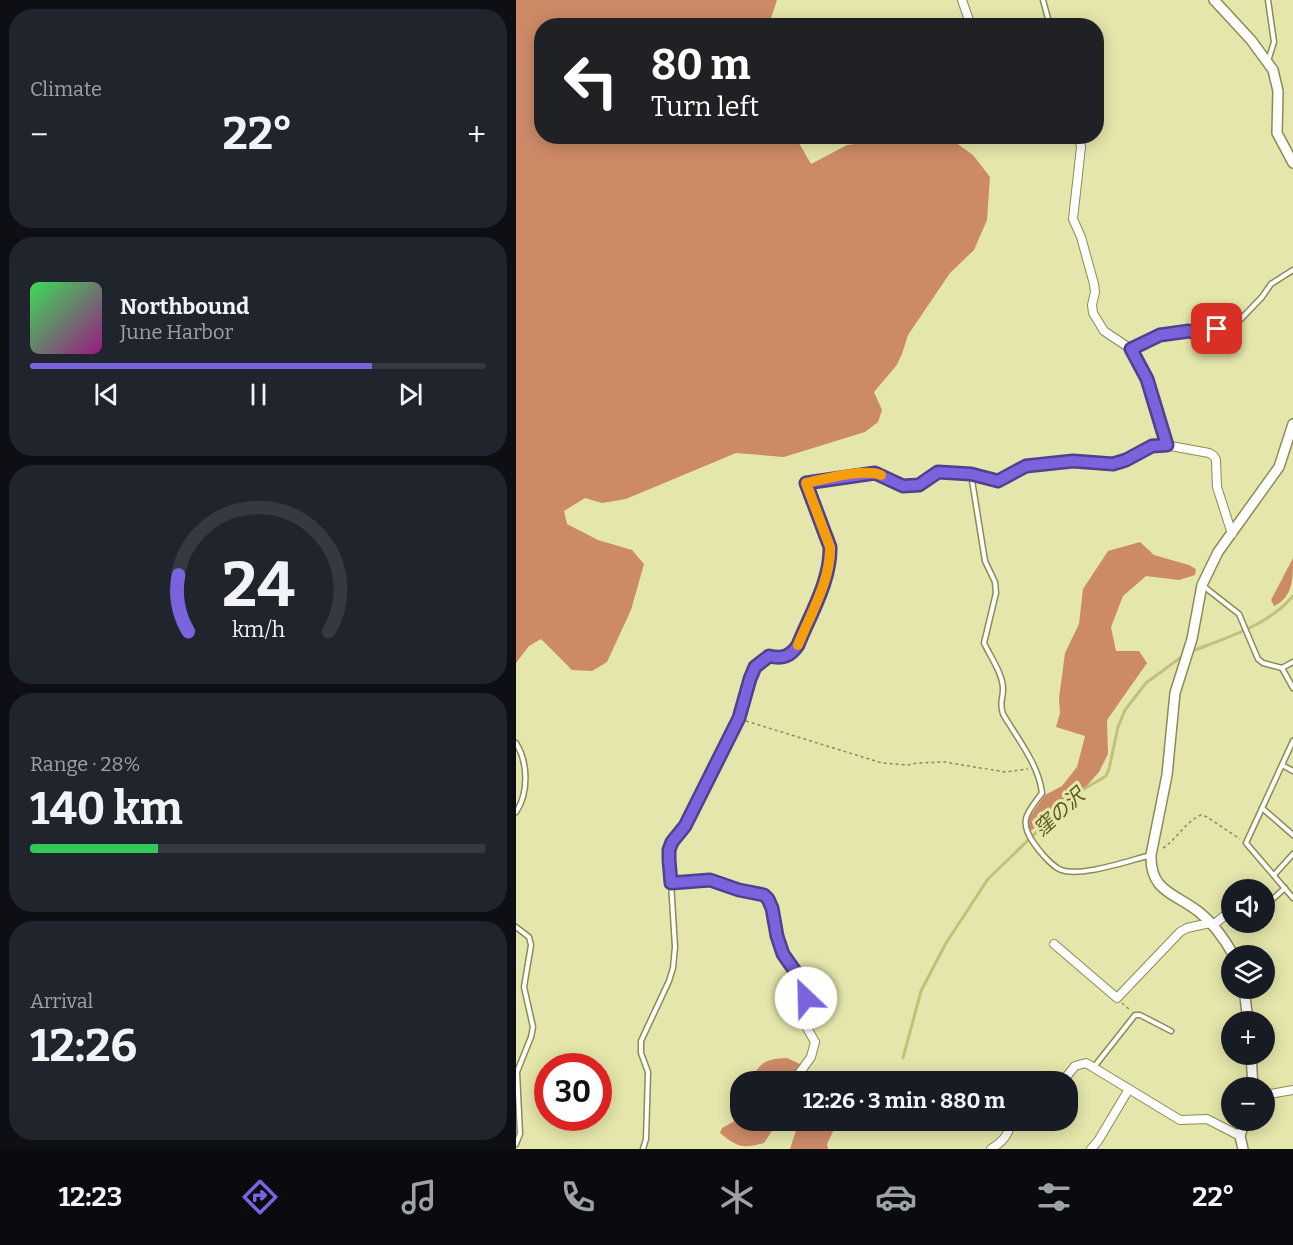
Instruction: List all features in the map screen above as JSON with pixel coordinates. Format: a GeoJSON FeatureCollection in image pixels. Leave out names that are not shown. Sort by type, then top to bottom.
{"type":"FeatureCollection","features":[{"type":"Feature","properties":{"kind":"street"},"geometry":{"type":"LineString","coordinates":[[962,0],[968,18]]}},
{"type":"Feature","properties":{"kind":"street"},"geometry":{"type":"LineString","coordinates":[[1214,0],[1251,40],[1276,77],[1278,133],[1293,163]]}},
{"type":"Feature","properties":{"kind":"street"},"geometry":{"type":"LineString","coordinates":[[1080,144],[1073,219],[1081,237],[1095,284],[1093,313],[1104,331],[1131,349],[1147,379],[1167,445]]}},
{"type":"Feature","properties":{"kind":"street"},"geometry":{"type":"LineString","coordinates":[[1226,945],[1212,924],[1199,912],[1173,897],[1160,885],[1151,866],[1151,855],[1167,776],[1175,693],[1192,639],[1202,585],[1218,552],[1279,467],[1293,424]]}},
{"type":"Feature","properties":{"kind":"street"},"geometry":{"type":"LineString","coordinates":[[806,483],[875,473],[903,486],[919,485],[938,472],[971,474],[998,481],[1026,466],[1073,461],[1113,464],[1126,460],[1152,446],[1167,445],[1214,456],[1217,487],[1233,534]]}},
{"type":"Feature","properties":{"kind":"street"},"geometry":{"type":"LineString","coordinates":[[671,883],[710,880],[739,890],[764,895],[768,899],[783,954],[806,990],[802,1019],[815,1042],[811,1057],[801,1071]]}},
{"type":"Feature","properties":{"kind":"street"},"geometry":{"type":"LineString","coordinates":[[1054,944],[1117,998],[1180,933],[1187,928],[1212,924],[1221,918]]}},
{"type":"Feature","properties":{"kind":"street"},"geometry":{"type":"LineString","coordinates":[[1071,1071],[1075,1066],[1086,1063],[1180,1120],[1207,1119],[1240,1136]]}},
{"type":"Feature","properties":{"kind":"street"},"geometry":{"type":"LineString","coordinates":[[1091,1149],[1128,1089]]}},
{"type":"Feature","properties":{"kind":"street"},"geometry":{"type":"LineString","coordinates":[[1275,1093],[1293,1090]]}},
{"type":"Feature","properties":{"kind":"street"},"geometry":{"type":"LineString","coordinates":[[991,1149],[1007,1137],[1009,1131]]}},
{"type":"Feature","properties":{"kind":"street"},"geometry":{"type":"LineString","coordinates":[[1242,1131],[1240,1136],[1243,1149]]}},
{"type":"Feature","properties":{"kind":"lane"},"geometry":{"type":"LineString","coordinates":[[1043,0],[1048,18]]}},
{"type":"Feature","properties":{"kind":"lane"},"geometry":{"type":"LineString","coordinates":[[1267,61],[1274,42],[1268,0]]}},
{"type":"Feature","properties":{"kind":"lane"},"geometry":{"type":"LineString","coordinates":[[1131,349],[1160,335],[1189,331],[1201,335],[1233,323],[1247,312],[1271,284],[1293,270]]}},
{"type":"Feature","properties":{"kind":"lane"},"geometry":{"type":"LineString","coordinates":[[971,474],[985,561],[995,582],[996,593],[984,643],[1001,677],[1003,689],[1000,705],[1003,714],[1035,768],[1041,784],[1042,793],[1027,814],[1024,823],[1028,835],[1059,869],[1066,871],[1099,870],[1151,855]]}},
{"type":"Feature","properties":{"kind":"lane"},"geometry":{"type":"LineString","coordinates":[[643,1149],[648,1072],[641,1053],[641,1041],[669,981],[675,947],[669,850],[685,826],[739,718],[755,667],[769,656],[786,657],[793,653],[826,575],[830,547],[806,483]]}},
{"type":"Feature","properties":{"kind":"lane"},"geometry":{"type":"LineString","coordinates":[[1202,585],[1235,609],[1258,659],[1263,663],[1282,668],[1293,663]]}},
{"type":"Feature","properties":{"kind":"lane"},"geometry":{"type":"LineString","coordinates":[[1282,668],[1293,688]]}},
{"type":"Feature","properties":{"kind":"lane"},"geometry":{"type":"LineString","coordinates":[[1293,741],[1246,843],[1293,898]]}},
{"type":"Feature","properties":{"kind":"lane"},"geometry":{"type":"LineString","coordinates":[[516,743],[522,752],[525,785],[516,812]]}},
{"type":"Feature","properties":{"kind":"lane"},"geometry":{"type":"LineString","coordinates":[[1282,765],[1293,771]]}},
{"type":"Feature","properties":{"kind":"lane"},"geometry":{"type":"LineString","coordinates":[[1262,808],[1293,835]]}},
{"type":"Feature","properties":{"kind":"lane"},"geometry":{"type":"LineString","coordinates":[[1274,875],[1293,854]]}},
{"type":"Feature","properties":{"kind":"lane"},"geometry":{"type":"LineString","coordinates":[[1275,897],[1285,888]]}},
{"type":"Feature","properties":{"kind":"lane"},"geometry":{"type":"LineString","coordinates":[[516,927],[529,937],[531,945],[524,987],[533,1027],[517,1072],[520,1134],[516,1144]]}},
{"type":"Feature","properties":{"kind":"lane"},"geometry":{"type":"LineString","coordinates":[[1094,1068],[1135,1015],[1140,1015],[1171,1031]]}},
{"type":"Feature","properties":{"kind":"path"},"geometry":{"type":"LineString","coordinates":[[739,718],[758,726],[882,763],[908,765],[945,762],[1005,772],[1035,768]]}},
{"type":"Feature","properties":{"kind":"path"},"geometry":{"type":"LineString","coordinates":[[1151,855],[1170,843],[1181,830],[1201,815],[1246,843]]}},
{"type":"Feature","properties":{"kind":"path"},"geometry":{"type":"LineString","coordinates":[[1117,998],[1135,1015]]}},
{"type":"Feature","properties":{"kind":"shaded area"},"geometry":{"type":"Polygon","coordinates":[[[516,0],[777,0],[771,18],[534,18],[534,144],[800,144],[811,164],[847,145],[958,144],[973,155],[990,177],[987,220],[974,250],[950,273],[908,335],[896,366],[874,392],[882,410],[878,422],[865,432],[784,457],[736,453],[626,499],[602,503],[585,498],[564,511],[567,524],[598,540],[632,550],[644,564],[631,610],[607,662],[592,671],[572,670],[541,639],[529,646],[516,663],[516,0]]]}},
{"type":"Feature","properties":{"kind":"shaded area"},"geometry":{"type":"Polygon","coordinates":[[[1140,542],[1154,555],[1196,569],[1195,575],[1179,580],[1146,576],[1123,596],[1111,627],[1116,651],[1139,651],[1147,663],[1107,720],[1108,754],[1099,772],[1075,799],[1029,832],[1026,828],[1029,818],[1045,795],[1062,786],[1077,767],[1085,736],[1056,727],[1060,713],[1059,698],[1065,653],[1079,624],[1083,589],[1108,551],[1140,542]]]}},
{"type":"Feature","properties":{"kind":"shaded area"},"geometry":{"type":"Polygon","coordinates":[[[1293,558],[1291,586],[1285,598],[1274,606],[1271,600],[1293,558]]]}},
{"type":"Feature","properties":{"kind":"shaded area"},"geometry":{"type":"Polygon","coordinates":[[[787,1058],[800,1064],[797,1071],[756,1071],[764,1063],[773,1059],[787,1058]]]}},
{"type":"Feature","properties":{"kind":"shaded area"},"geometry":{"type":"Polygon","coordinates":[[[730,1124],[730,1131],[772,1131],[764,1143],[741,1146],[720,1133],[722,1128],[730,1124]]]}},
{"type":"Feature","properties":{"kind":"shaded area"},"geometry":{"type":"Polygon","coordinates":[[[796,1131],[833,1131],[827,1144],[828,1149],[790,1149],[796,1131]]]}},
{"type":"Feature","properties":{"kind":"waterway","name":"窪の沢"},"geometry":{"type":"LineString","coordinates":[[1190,652],[1259,623],[1293,596]]}},
{"type":"Feature","properties":{"kind":"waterway","name":"窪の沢"},"geometry":{"type":"LineString","coordinates":[[903,1058],[921,991],[946,943],[988,879],[1077,793],[1106,776],[1118,727],[1125,710],[1146,683],[1184,655]]}},
{"type":"Feature","properties":{"kind":"slow traffic"},"geometry":{"type":"LineString","coordinates":[[798,645],[826,575],[830,558],[830,547],[806,483],[863,473],[881,475]]}},
{"type":"Feature","properties":{"kind":"route"},"geometry":{"type":"LineString","coordinates":[[806,998],[804,984],[787,963],[783,954],[768,899],[764,895],[727,887],[710,880],[671,883],[669,860],[672,842],[685,826],[739,718],[755,667],[769,656],[786,657],[793,653],[826,575],[830,547],[806,483],[875,473],[903,486],[919,485],[938,472],[971,474],[998,481],[1026,466],[1073,461],[1113,464],[1126,460],[1152,446],[1167,445],[1155,399],[1131,349],[1160,335],[1189,331],[1201,335],[1217,329]]}}]}
